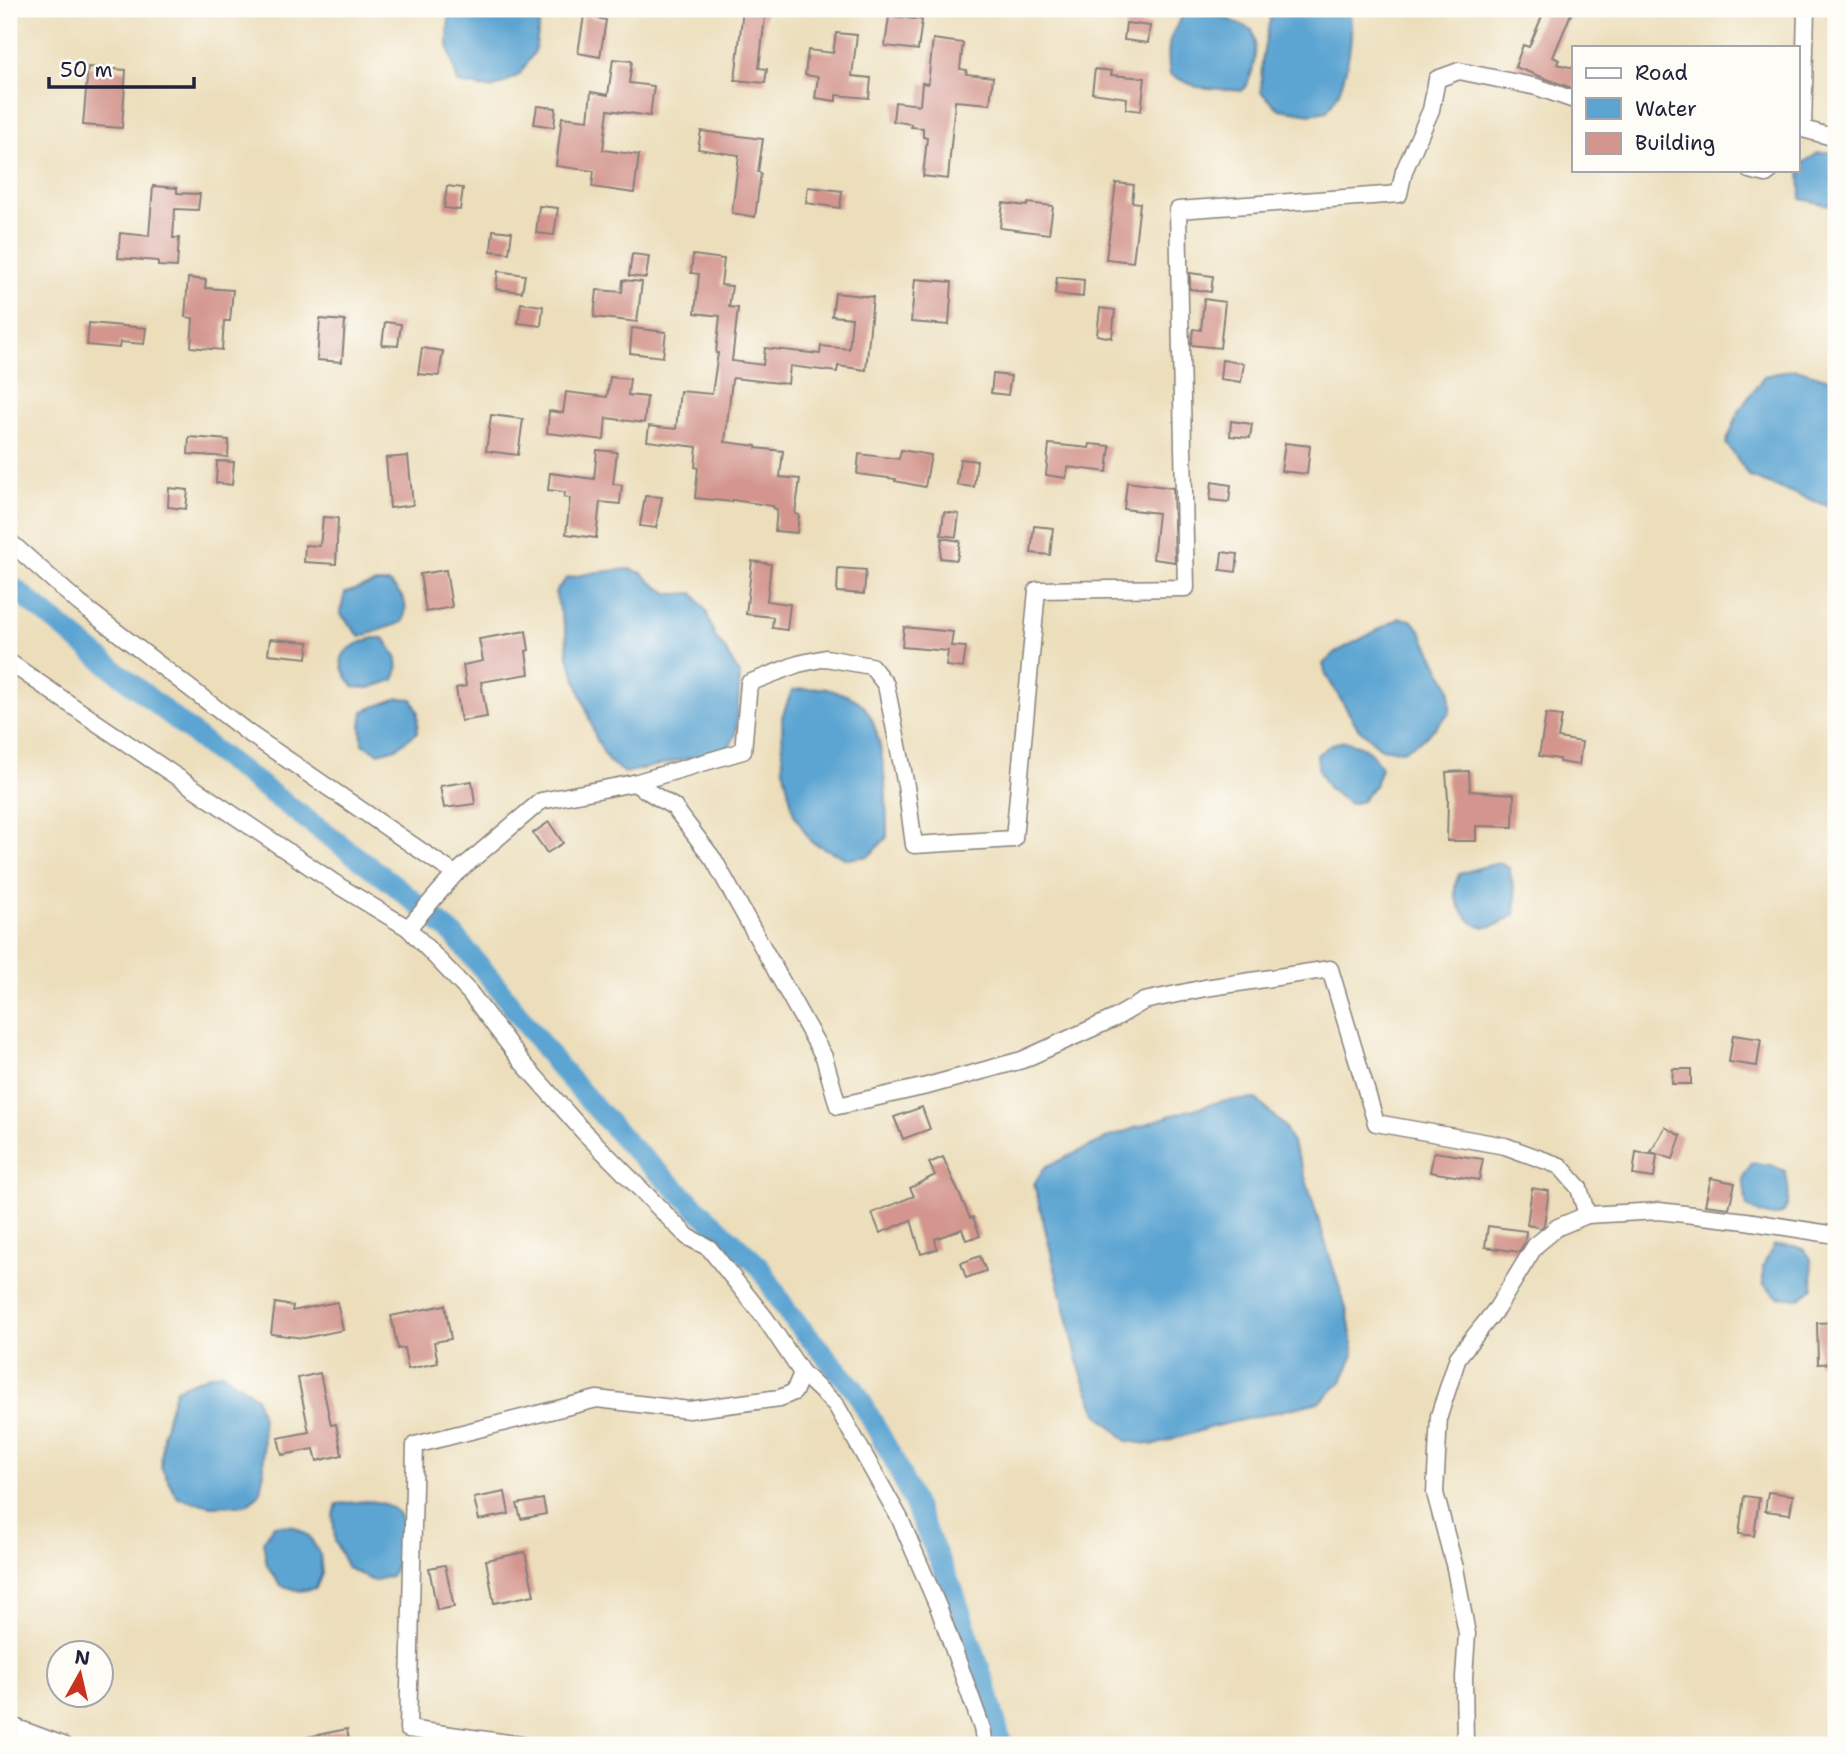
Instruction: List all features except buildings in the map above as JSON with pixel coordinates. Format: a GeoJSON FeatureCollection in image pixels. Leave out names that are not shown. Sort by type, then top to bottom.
{"type":"FeatureCollection","features":[{"type":"Feature","properties":{"kind":"street"},"geometry":{"type":"LineString","coordinates":[[1806,9],[1800,135],[1836,138]]}},
{"type":"Feature","properties":{"kind":"street"},"geometry":{"type":"LineString","coordinates":[[408,928],[455,874],[541,801],[634,783],[743,751],[750,682],[798,664],[826,658],[871,666],[886,685],[906,786],[914,845],[1014,839],[1037,590],[1186,588],[1178,210],[1399,194],[1404,171],[1431,110],[1437,79],[1459,71],[1537,87],[1572,99]]}},
{"type":"Feature","properties":{"kind":"street"},"geometry":{"type":"LineString","coordinates":[[9,541],[79,603],[247,732],[455,874]]}},
{"type":"Feature","properties":{"kind":"street"},"geometry":{"type":"LineString","coordinates":[[9,662],[339,886],[408,928],[470,993],[522,1062],[582,1130],[688,1237],[709,1248],[765,1318],[802,1373],[836,1405],[900,1519],[939,1609],[982,1728],[985,1745]]}},
{"type":"Feature","properties":{"kind":"street"},"geometry":{"type":"LineString","coordinates":[[634,783],[674,807],[714,860],[824,1058],[838,1106],[927,1086],[1022,1060],[1115,1018],[1144,1001],[1205,988],[1330,969],[1376,1122],[1506,1146],[1560,1166],[1579,1188],[1587,1215]]}},
{"type":"Feature","properties":{"kind":"street"},"geometry":{"type":"LineString","coordinates":[[1465,1745],[1464,1677],[1467,1633],[1455,1568],[1435,1493],[1439,1416],[1458,1357],[1497,1308],[1535,1246],[1558,1227],[1587,1215],[1659,1211],[1836,1235]]}},
{"type":"Feature","properties":{"kind":"street"},"geometry":{"type":"LineString","coordinates":[[522,1745],[408,1729],[415,1445],[597,1399],[689,1410],[780,1398],[794,1392],[802,1373]]}},
{"type":"Feature","properties":{"kind":"street"},"geometry":{"type":"LineString","coordinates":[[9,1725],[63,1745]]}},
{"type":"Feature","properties":{"kind":"water"},"geometry":{"type":"Polygon","coordinates":[[[449,9],[542,9],[535,51],[519,75],[492,89],[458,83],[448,46],[449,9]]]}},
{"type":"Feature","properties":{"kind":"water"},"geometry":{"type":"Polygon","coordinates":[[[1187,9],[1212,13],[1252,30],[1254,62],[1250,78],[1242,91],[1197,87],[1170,75],[1170,40],[1187,9]]]}},
{"type":"Feature","properties":{"kind":"water"},"geometry":{"type":"Polygon","coordinates":[[[1272,9],[1348,9],[1351,39],[1345,73],[1339,92],[1327,111],[1311,114],[1279,109],[1261,92],[1262,60],[1272,9]]]}},
{"type":"Feature","properties":{"kind":"water"},"geometry":{"type":"Polygon","coordinates":[[[1836,151],[1836,207],[1801,199],[1800,165],[1818,153],[1836,151]]]}},
{"type":"Feature","properties":{"kind":"water"},"geometry":{"type":"Polygon","coordinates":[[[1796,369],[1836,381],[1836,509],[1750,477],[1726,443],[1739,411],[1764,376],[1796,369]]]}},
{"type":"Feature","properties":{"kind":"water"},"geometry":{"type":"Polygon","coordinates":[[[630,569],[642,573],[668,593],[693,593],[706,611],[715,637],[740,676],[736,734],[728,749],[625,773],[608,761],[596,738],[568,656],[566,632],[555,592],[567,578],[630,569]]]}},
{"type":"Feature","properties":{"kind":"water"},"geometry":{"type":"Polygon","coordinates":[[[376,583],[389,583],[402,596],[405,604],[403,622],[360,637],[340,613],[345,593],[376,583]]]}},
{"type":"Feature","properties":{"kind":"water"},"geometry":{"type":"Polygon","coordinates":[[[1400,618],[1411,620],[1419,628],[1450,688],[1450,712],[1426,737],[1403,751],[1381,748],[1358,728],[1326,675],[1323,664],[1336,652],[1400,618]]]}},
{"type":"Feature","properties":{"kind":"water"},"geometry":{"type":"Polygon","coordinates":[[[374,638],[384,638],[394,653],[397,673],[394,680],[369,688],[354,687],[342,668],[343,655],[355,645],[374,638]]]}},
{"type":"Feature","properties":{"kind":"water"},"geometry":{"type":"Polygon","coordinates":[[[823,688],[858,701],[866,709],[877,736],[884,771],[887,837],[869,856],[847,859],[811,842],[794,814],[783,768],[782,717],[792,690],[823,688]]]}},
{"type":"Feature","properties":{"kind":"water"},"geometry":{"type":"Polygon","coordinates":[[[398,698],[412,699],[418,712],[417,733],[396,748],[379,753],[362,744],[363,711],[398,698]]]}},
{"type":"Feature","properties":{"kind":"water"},"geometry":{"type":"Polygon","coordinates":[[[1344,741],[1367,749],[1381,768],[1375,785],[1362,801],[1350,804],[1329,789],[1319,772],[1317,755],[1332,744],[1344,741]]]}},
{"type":"Feature","properties":{"kind":"water"},"geometry":{"type":"Polygon","coordinates":[[[1500,863],[1509,868],[1516,898],[1515,915],[1484,927],[1472,922],[1462,911],[1456,898],[1455,885],[1459,874],[1500,863]]]}},
{"type":"Feature","properties":{"kind":"water"},"geometry":{"type":"Polygon","coordinates":[[[1256,1099],[1285,1127],[1301,1164],[1348,1315],[1354,1355],[1341,1383],[1319,1402],[1212,1427],[1155,1445],[1127,1441],[1097,1413],[1081,1373],[1034,1184],[1045,1167],[1112,1136],[1222,1101],[1256,1099]]]}},
{"type":"Feature","properties":{"kind":"water"},"geometry":{"type":"Polygon","coordinates":[[[1752,1163],[1771,1165],[1785,1171],[1788,1185],[1787,1207],[1777,1216],[1769,1216],[1747,1207],[1743,1177],[1752,1163]]]}},
{"type":"Feature","properties":{"kind":"water"},"geometry":{"type":"Polygon","coordinates":[[[1774,1245],[1795,1246],[1805,1250],[1811,1259],[1813,1288],[1800,1299],[1778,1297],[1763,1284],[1763,1266],[1774,1245]]]}},
{"type":"Feature","properties":{"kind":"water"},"geometry":{"type":"Polygon","coordinates":[[[223,1373],[256,1397],[262,1418],[264,1472],[259,1495],[246,1505],[211,1506],[178,1498],[161,1467],[163,1435],[176,1389],[209,1375],[223,1373]]]}},
{"type":"Feature","properties":{"kind":"water"},"geometry":{"type":"Polygon","coordinates":[[[366,1501],[382,1503],[393,1509],[400,1517],[403,1527],[400,1551],[391,1576],[373,1581],[348,1568],[335,1542],[333,1515],[337,1504],[366,1501]]]}},
{"type":"Feature","properties":{"kind":"water"},"geometry":{"type":"Polygon","coordinates":[[[274,1525],[293,1526],[309,1536],[320,1554],[322,1574],[316,1588],[300,1591],[280,1585],[267,1565],[263,1542],[274,1525]]]}},
{"type":"Feature","properties":{"kind":"waterway"},"geometry":{"type":"LineString","coordinates":[[9,584],[212,749],[392,883],[454,935],[558,1066],[631,1147],[760,1267],[788,1313],[855,1390],[894,1460],[953,1590],[987,1690],[1002,1745]]}}]}
